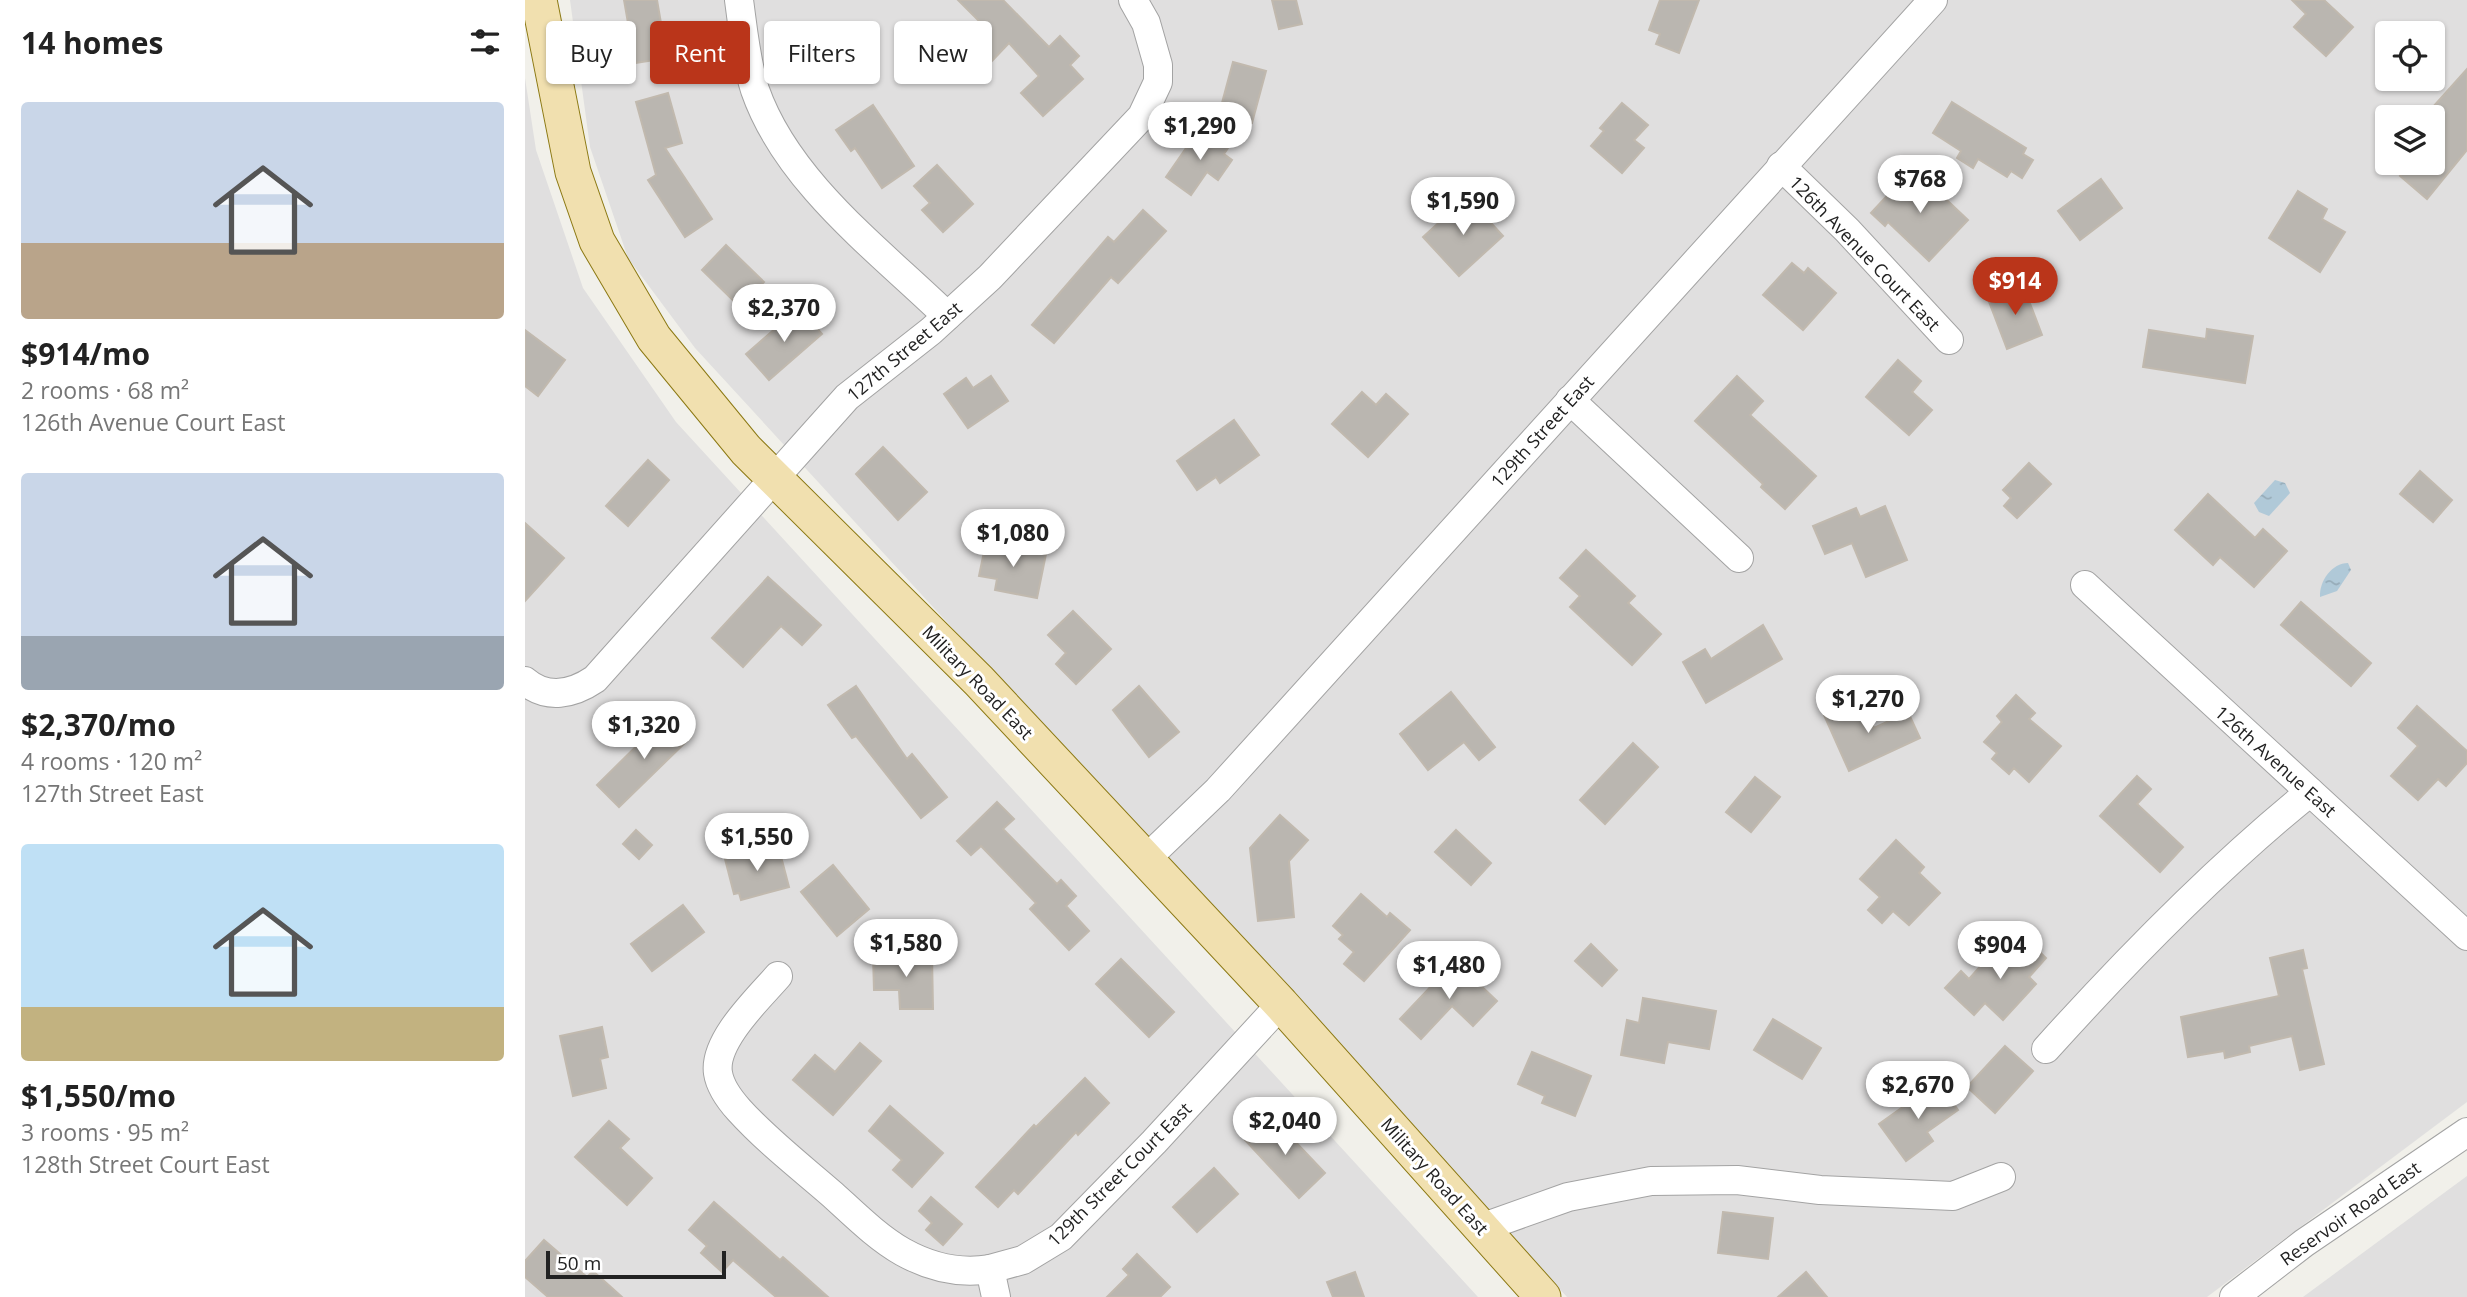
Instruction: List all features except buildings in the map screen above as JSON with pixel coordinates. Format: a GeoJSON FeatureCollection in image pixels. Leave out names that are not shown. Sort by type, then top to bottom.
{"type":"FeatureCollection","features":[{"type":"Feature","properties":{"kind":"main road","name":"Military Road East"},"geometry":{"type":"LineString","coordinates":[[539,0],[563,133],[597,241],[654,338],[746,450],[979,681],[1281,1004],[1543,1297]]}},
{"type":"Feature","properties":{"kind":"street"},"geometry":{"type":"LineString","coordinates":[[739,0],[755,88],[785,152],[841,214],[947,316]]}},
{"type":"Feature","properties":{"kind":"street","name":"127th Street East"},"geometry":{"type":"LineString","coordinates":[[536,687],[578,691],[596,679],[847,397],[947,316],[1038,229],[1142,117],[1157,82],[1159,65],[1146,23],[1133,0]]}},
{"type":"Feature","properties":{"kind":"street","name":"129th Street East"},"geometry":{"type":"LineString","coordinates":[[1146,859],[1218,790],[1933,0]]}},
{"type":"Feature","properties":{"kind":"street","name":"126th Avenue Court East"},"geometry":{"type":"LineString","coordinates":[[1781,166],[1847,230],[1949,340]]}},
{"type":"Feature","properties":{"kind":"street"},"geometry":{"type":"LineString","coordinates":[[1570,400],[1739,558]]}},
{"type":"Feature","properties":{"kind":"street","name":"126th Avenue East"},"geometry":{"type":"LineString","coordinates":[[2085,585],[2467,936]]}},
{"type":"Feature","properties":{"kind":"street"},"geometry":{"type":"LineString","coordinates":[[2046,1049],[2125,961],[2268,826],[2310,792]]}},
{"type":"Feature","properties":{"kind":"street","name":"129th Street Court East"},"geometry":{"type":"LineString","coordinates":[[778,976],[738,1021],[721,1050],[718,1072],[726,1092],[738,1109],[785,1153],[901,1251],[947,1269],[972,1272],[1023,1260],[1061,1237],[1154,1142],[1281,1004]]}},
{"type":"Feature","properties":{"kind":"street","name":"Reservoir Road East"},"geometry":{"type":"LineString","coordinates":[[2234,1297],[2304,1243],[2467,1132]]}},
{"type":"Feature","properties":{"kind":"street"},"geometry":{"type":"LineString","coordinates":[[1481,1228],[1568,1197],[1651,1181],[1737,1180],[1820,1190],[1953,1196],[2001,1177]]}},
{"type":"Feature","properties":{"kind":"street"},"geometry":{"type":"LineString","coordinates":[[990,1269],[996,1297]]}},
{"type":"Feature","properties":{"kind":"shaded area"},"geometry":{"type":"Polygon","coordinates":[[[570,0],[2467,0],[2467,1102],[2207,1297],[1567,1297],[695,348],[628,258],[590,147],[581,84],[636,84],[636,21],[573,21],[570,0]]]}},
{"type":"Feature","properties":{"kind":"shaded area"},"geometry":{"type":"Polygon","coordinates":[[[525,78],[536,150],[583,288],[676,422],[1478,1297],[525,1297],[525,78]]]}},
{"type":"Feature","properties":{"kind":"shaded area"},"geometry":{"type":"Polygon","coordinates":[[[2467,1176],[2467,1297],[2303,1297],[2467,1176]]]}},
{"type":"Feature","properties":{"kind":"water"},"geometry":{"type":"Polygon","coordinates":[[[2275,480],[2285,483],[2290,493],[2269,516],[2259,512],[2254,503],[2275,480]]]}},
{"type":"Feature","properties":{"kind":"water"},"geometry":{"type":"Polygon","coordinates":[[[2348,563],[2351,570],[2337,591],[2320,597],[2324,579],[2328,574],[2337,566],[2348,563]]]}}]}
